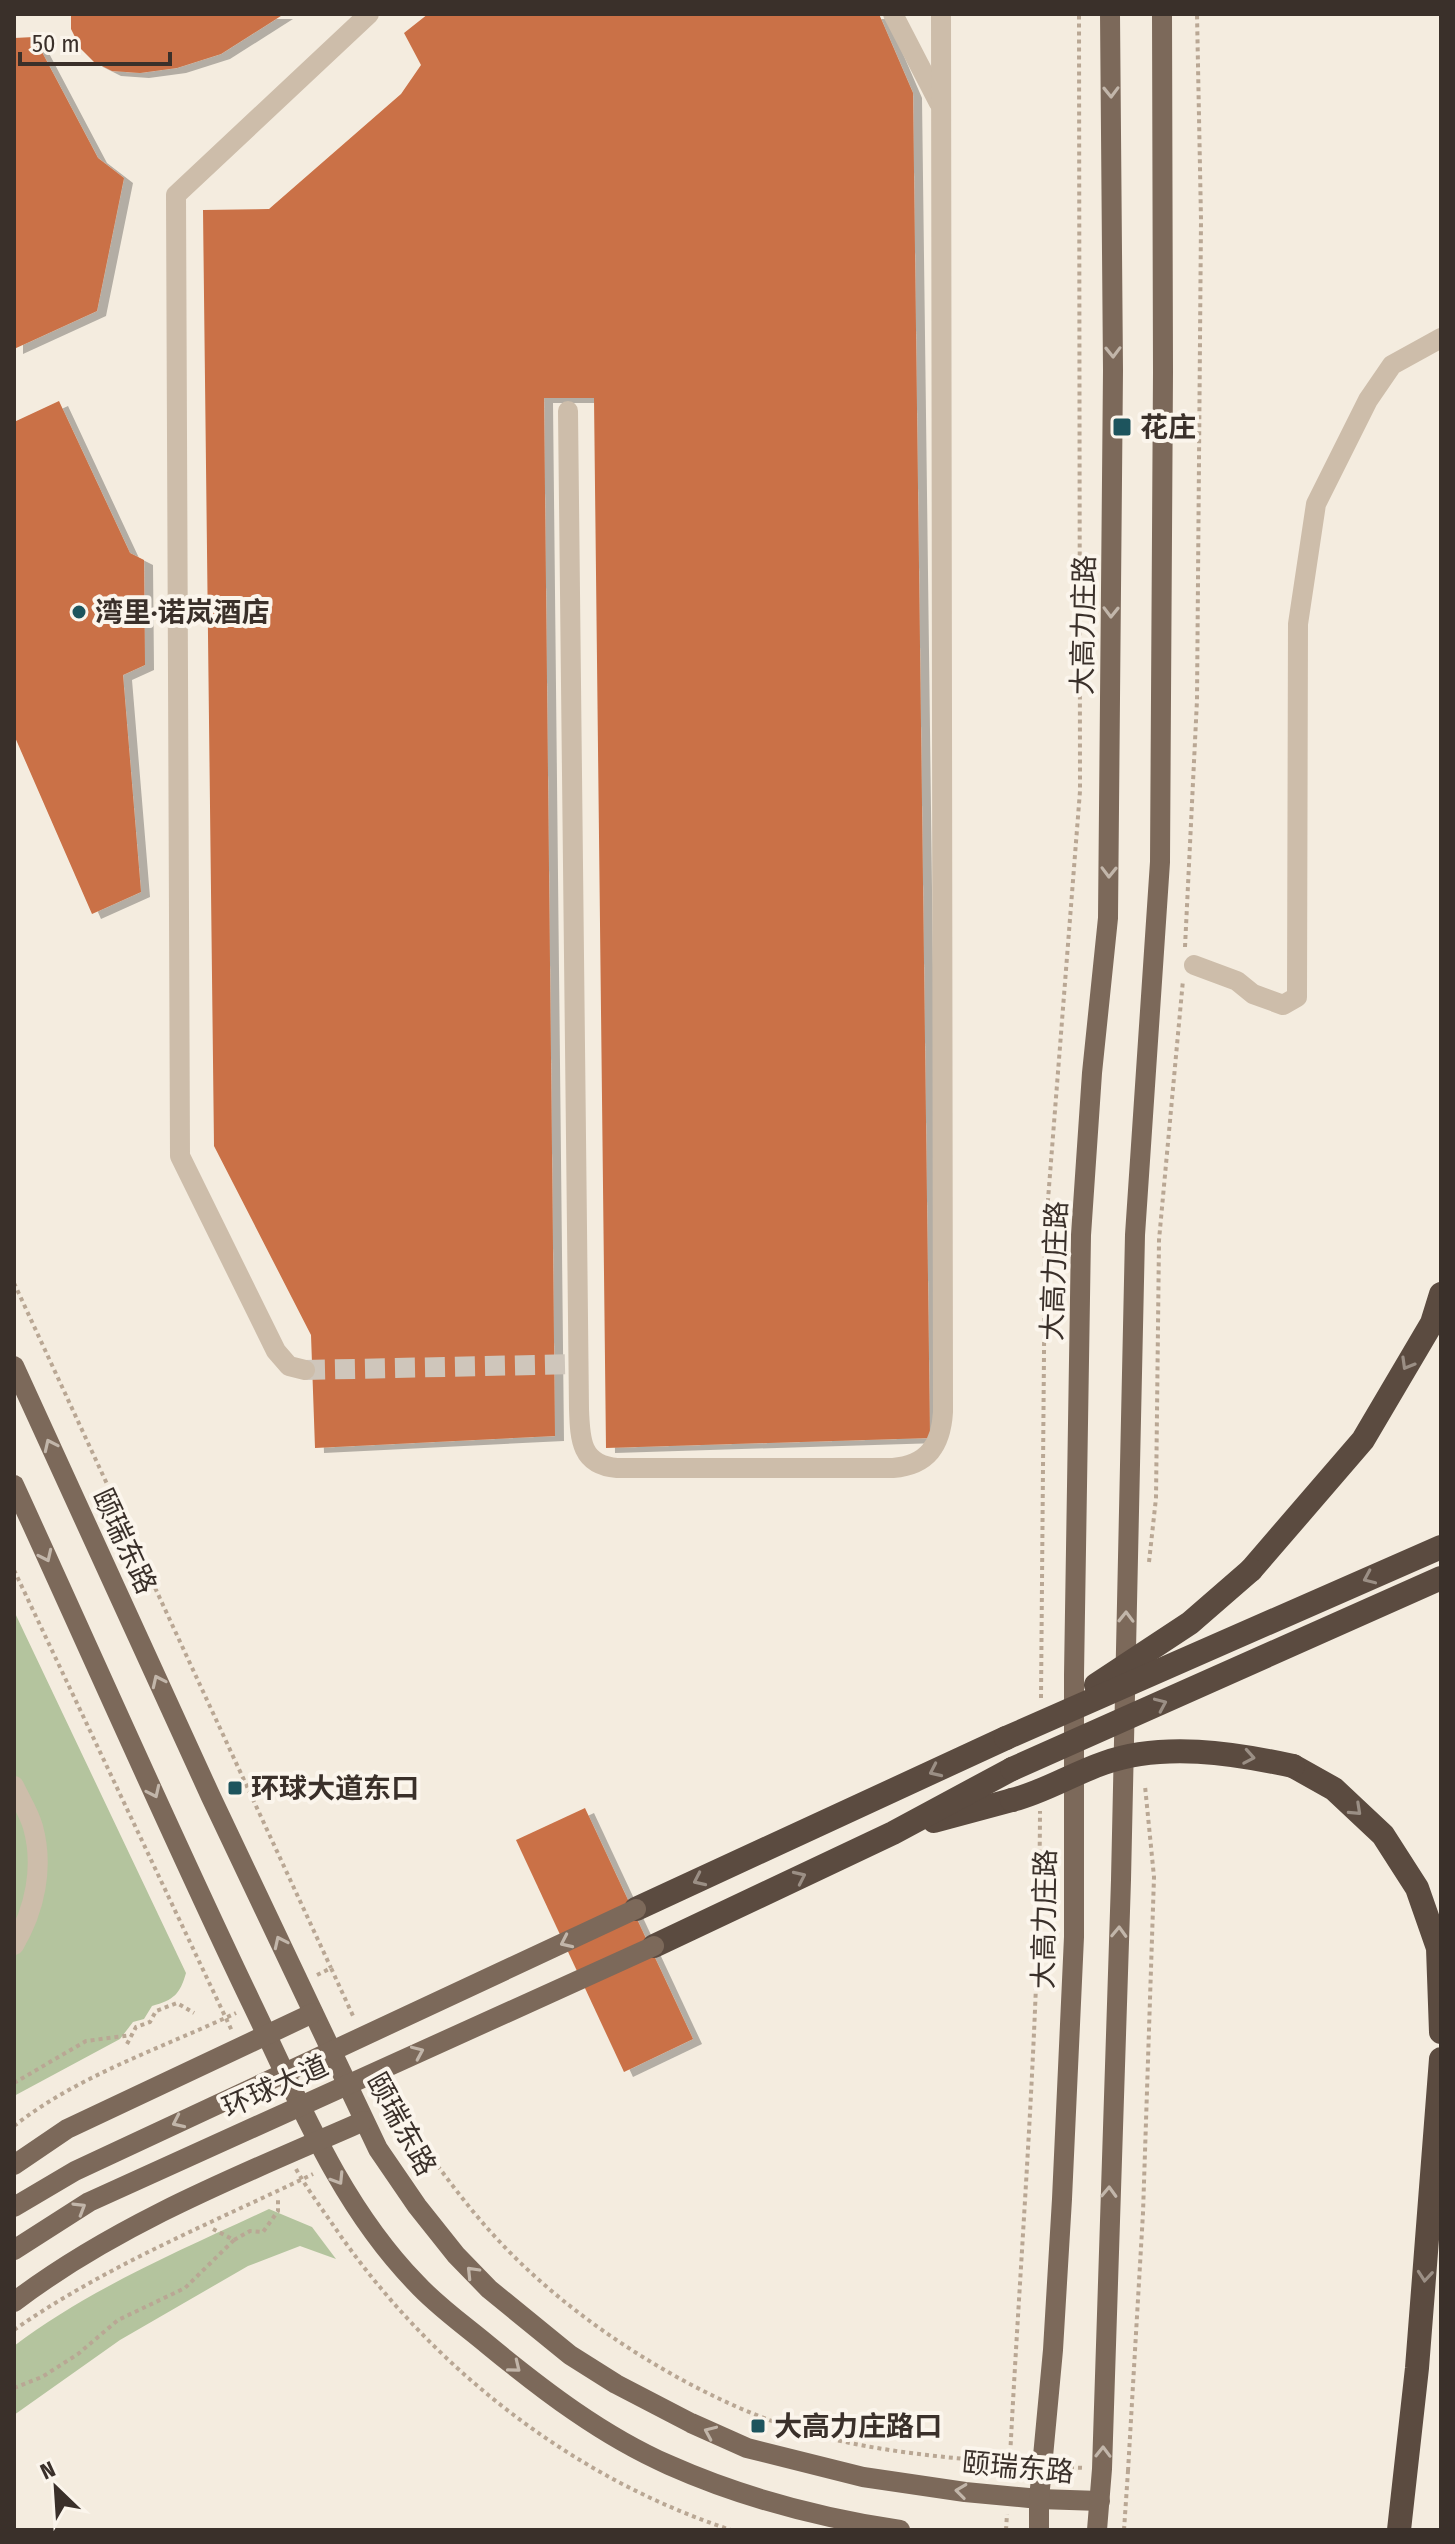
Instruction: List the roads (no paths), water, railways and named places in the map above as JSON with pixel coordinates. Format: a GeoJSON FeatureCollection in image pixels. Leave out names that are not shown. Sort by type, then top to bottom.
{"type":"FeatureCollection","features":[{"type":"Feature","properties":{"kind":"highway"},"geometry":{"type":"LineString","coordinates":[[1006,1738],[1158,1645],[1190,1623],[1251,1570],[1363,1440],[1432,1323],[1441,1294]]}},
{"type":"Feature","properties":{"kind":"highway"},"geometry":{"type":"LineString","coordinates":[[636,1909],[1006,1738],[1441,1547]]}},
{"type":"Feature","properties":{"kind":"highway"},"geometry":{"type":"LineString","coordinates":[[654,1946],[893,1833],[1012,1769],[1441,1578]]}},
{"type":"Feature","properties":{"kind":"highway"},"geometry":{"type":"LineString","coordinates":[[893,1833],[1033,1795],[1105,1763],[1155,1752],[1243,1755],[1293,1766],[1334,1789],[1383,1835],[1417,1888],[1438,1948],[1441,2032]]}},
{"type":"Feature","properties":{"kind":"highway"},"geometry":{"type":"LineString","coordinates":[[1399,2530],[1417,2368],[1441,2059]]}},
{"type":"Feature","properties":{"kind":"main road","name":"大高力庄路"},"geometry":{"type":"LineString","coordinates":[[1039,2530],[1062,2199],[1074,1937],[1074,1675],[1081,1235],[1092,1073],[1108,918],[1113,370],[1110,14]]}},
{"type":"Feature","properties":{"kind":"main road"},"geometry":{"type":"LineString","coordinates":[[1097,2530],[1102,2469],[1121,1880],[1135,1235],[1160,862],[1162,14]]}},
{"type":"Feature","properties":{"kind":"main road","name":"颐瑞东路"},"geometry":{"type":"LineString","coordinates":[[14,1366],[378,2149],[417,2206],[478,2278],[570,2355],[616,2384],[747,2448],[863,2477],[1008,2496],[1100,2501]]}},
{"type":"Feature","properties":{"kind":"main road"},"geometry":{"type":"LineString","coordinates":[[14,1485],[333,2172],[416,2284],[540,2388],[591,2422],[667,2464],[748,2497],[854,2523],[900,2530]]}},
{"type":"Feature","properties":{"kind":"main road","name":"环球大道"},"geometry":{"type":"LineString","coordinates":[[14,2207],[75,2171],[636,1909]]}},
{"type":"Feature","properties":{"kind":"main road","name":"环球大道"},"geometry":{"type":"LineString","coordinates":[[14,2250],[89,2202],[654,1946]]}},
{"type":"Feature","properties":{"kind":"main road"},"geometry":{"type":"LineString","coordinates":[[14,2165],[67,2129],[313,2013]]}},
{"type":"Feature","properties":{"kind":"main road"},"geometry":{"type":"LineString","coordinates":[[14,2302],[45,2278],[119,2235],[364,2121]]}},
{"type":"Feature","properties":{"kind":"street"},"geometry":{"type":"LineString","coordinates":[[305,1370],[289,1366],[276,1351],[180,1156],[176,195],[369,14]]}},
{"type":"Feature","properties":{"kind":"street"},"geometry":{"type":"LineString","coordinates":[[893,14],[940,105]]}},
{"type":"Feature","properties":{"kind":"street"},"geometry":{"type":"LineString","coordinates":[[568,411],[579,1416],[583,1447],[598,1464],[617,1468],[893,1468],[915,1464],[927,1457],[937,1444],[943,1412],[941,14]]}},
{"type":"Feature","properties":{"kind":"street"},"geometry":{"type":"LineString","coordinates":[[1187,965],[1237,981],[1253,994],[1283,1005],[1297,997],[1298,624],[1316,504],[1368,400],[1392,365],[1441,338]]}},
{"type":"Feature","properties":{"kind":"street"},"geometry":{"type":"LineString","coordinates":[[14,1786],[33,1827],[37,1870],[34,1899],[26,1925],[14,1945]]}},
{"type":"Feature","properties":{"kind":"tunnel"},"geometry":{"type":"LineString","coordinates":[[305,1370],[579,1364]]}},
{"type":"Feature","properties":{"kind":"place","name":"花庄"},"geometry":{"type":"Point","coordinates":[1122,427]}},
{"type":"Feature","properties":{"kind":"place","name":"湾里·诺岚酒店"},"geometry":{"type":"Point","coordinates":[79,612]}},
{"type":"Feature","properties":{"kind":"place","name":"环球大道东口"},"geometry":{"type":"Point","coordinates":[235,1788]}},
{"type":"Feature","properties":{"kind":"place","name":"大高力庄路口"},"geometry":{"type":"Point","coordinates":[758,2426]}}]}
